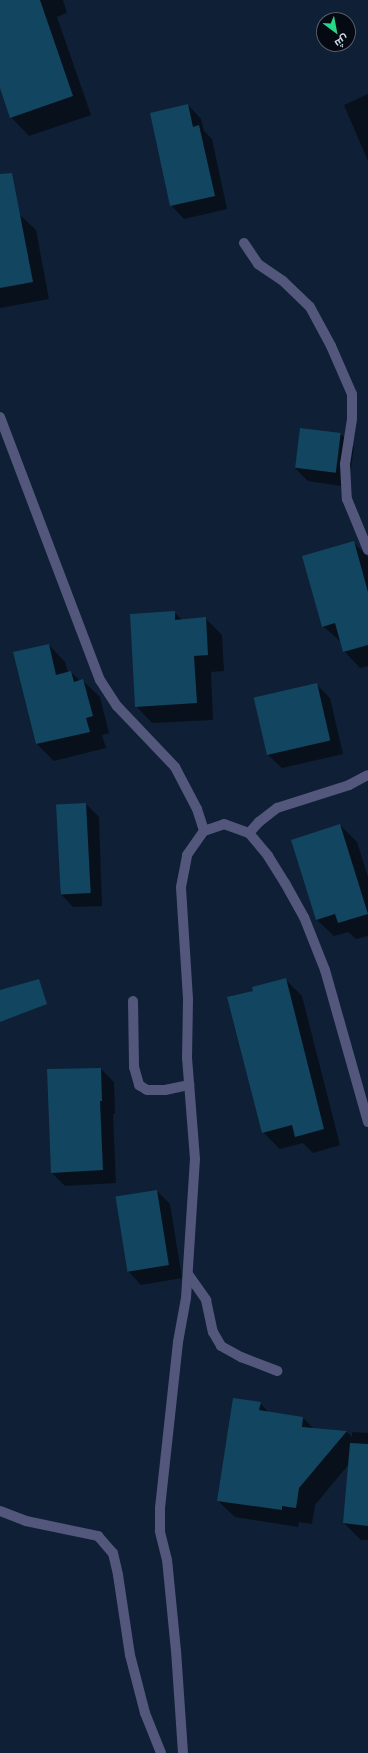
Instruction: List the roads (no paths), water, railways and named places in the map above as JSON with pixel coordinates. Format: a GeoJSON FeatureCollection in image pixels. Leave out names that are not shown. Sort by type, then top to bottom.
{"type":"FeatureCollection","features":[{"type":"Feature","properties":{"kind":"street"},"geometry":{"type":"LineString","coordinates":[[244,243],[258,264],[283,281],[310,307],[334,352],[352,394],[352,419],[345,464],[347,499],[368,550]]}},
{"type":"Feature","properties":{"kind":"street"},"geometry":{"type":"LineString","coordinates":[[0,417],[100,680],[117,706],[175,767],[196,809],[204,831]]}},
{"type":"Feature","properties":{"kind":"street"},"geometry":{"type":"LineString","coordinates":[[249,833],[259,822],[277,808],[349,785],[368,775]]}},
{"type":"Feature","properties":{"kind":"street"},"geometry":{"type":"LineString","coordinates":[[183,1753],[176,1651],[167,1560],[160,1531],[160,1508],[178,1342],[186,1298],[195,1159],[187,1058],[188,999],[181,887],[187,855],[204,831],[224,824],[249,833],[268,856],[304,917],[324,970],[368,1122]]}},
{"type":"Feature","properties":{"kind":"street"},"geometry":{"type":"LineString","coordinates":[[133,1001],[134,1067],[139,1085],[147,1090],[165,1090],[189,1085]]}},
{"type":"Feature","properties":{"kind":"street"},"geometry":{"type":"LineString","coordinates":[[188,1274],[206,1300],[213,1332],[221,1346],[241,1357],[277,1371]]}},
{"type":"Feature","properties":{"kind":"street"},"geometry":{"type":"LineString","coordinates":[[0,1510],[26,1521],[98,1536],[113,1553],[118,1575],[130,1655],[145,1713],[161,1753]]}}]}
